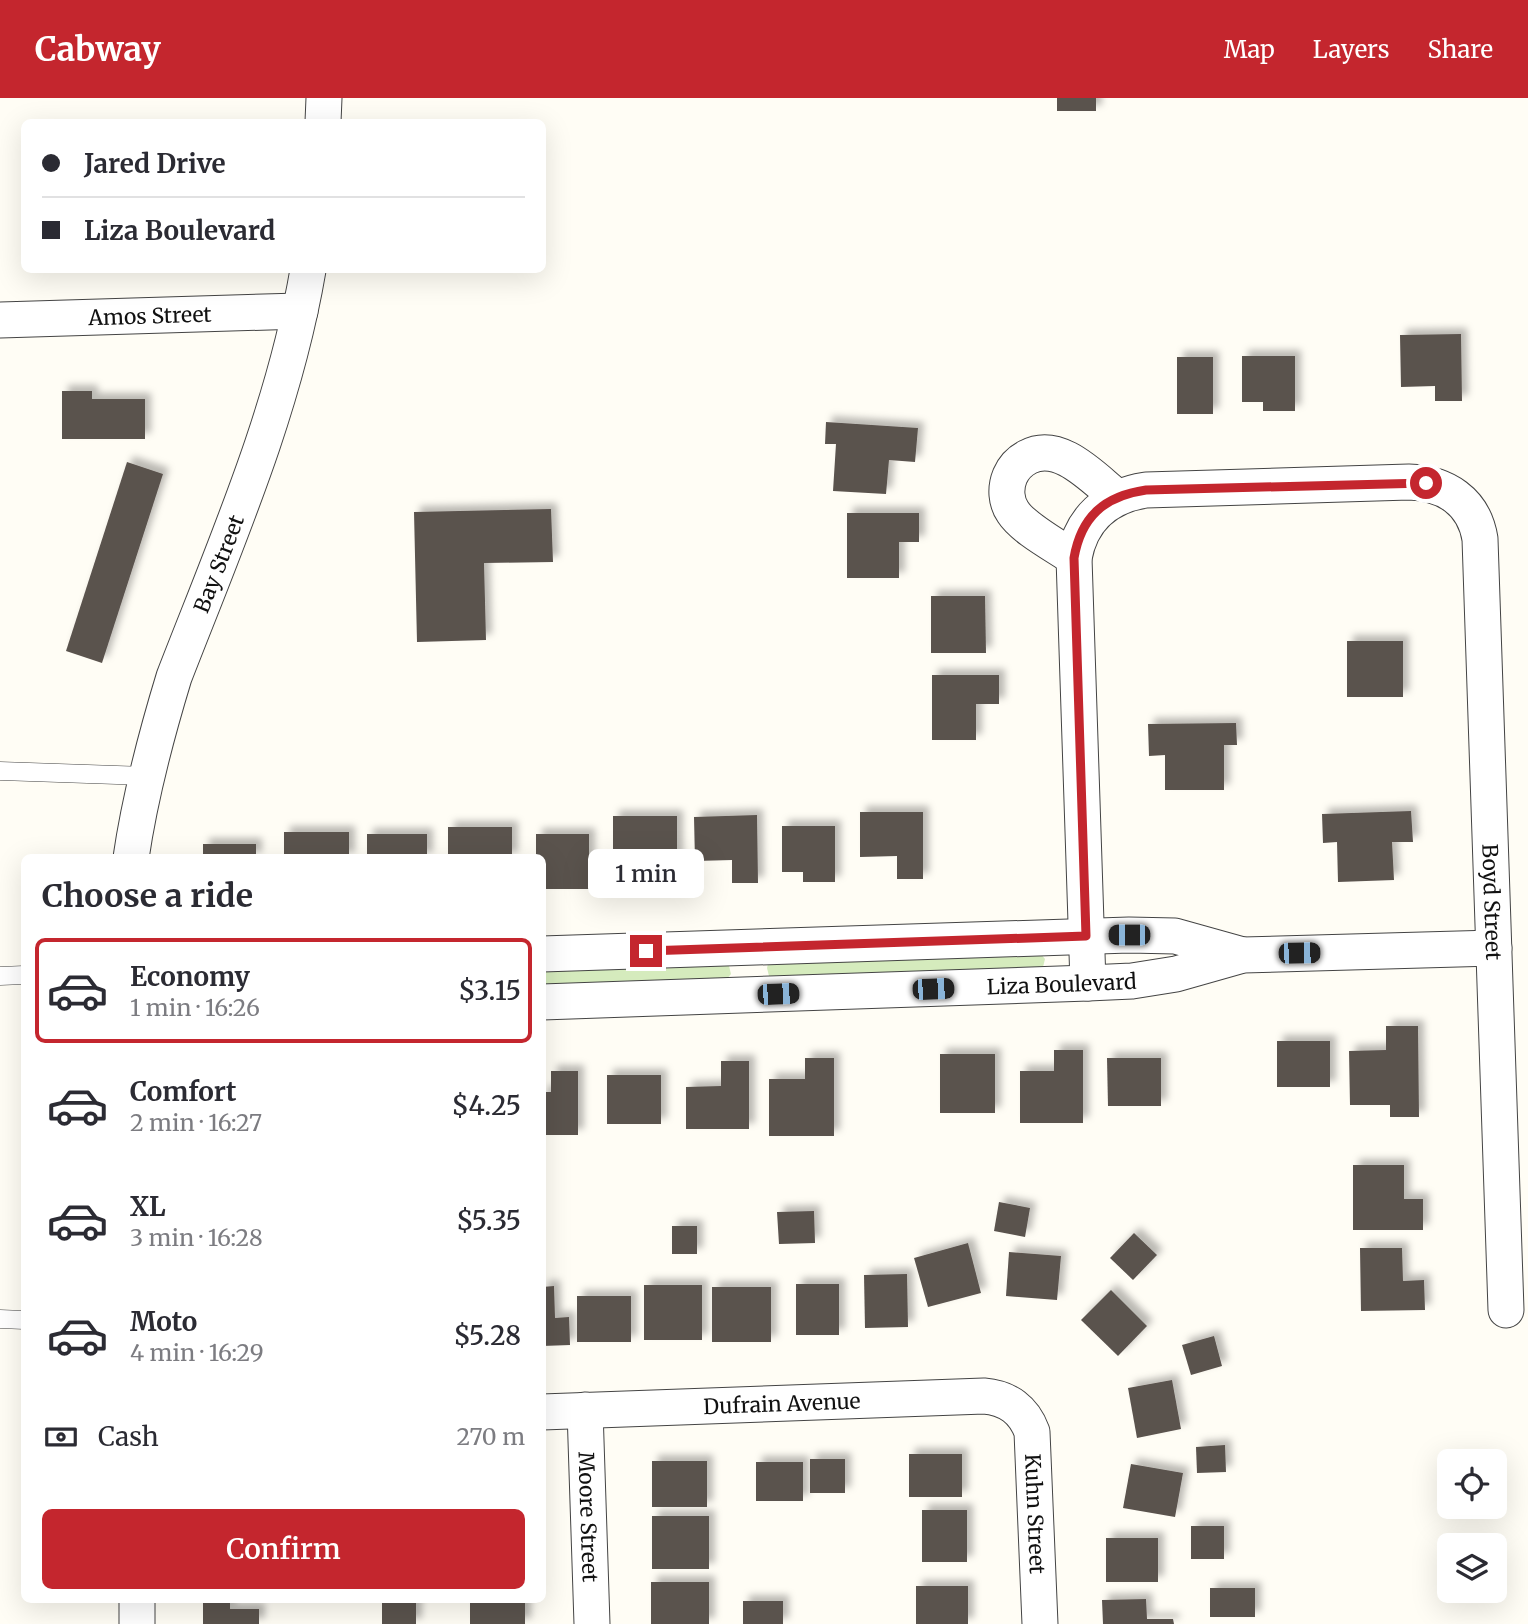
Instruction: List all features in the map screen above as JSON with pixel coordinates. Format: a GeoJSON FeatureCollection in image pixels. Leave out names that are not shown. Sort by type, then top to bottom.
{"type":"FeatureCollection","features":[{"type":"Feature","properties":{"kind":"street"},"geometry":{"type":"LineString","coordinates":[[323,119],[324,98]]}},
{"type":"Feature","properties":{"kind":"street","name":"Bay Street"},"geometry":{"type":"LineString","coordinates":[[132,854],[146,776],[174,677],[256,466],[300,311],[307,273]]}},
{"type":"Feature","properties":{"kind":"street","name":"Amos Street"},"geometry":{"type":"LineString","coordinates":[[0,320],[300,311]]}},
{"type":"Feature","properties":{"kind":"street"},"geometry":{"type":"LineString","coordinates":[[1074,558],[1020,521],[1013,512],[1007,495],[1007,484],[1015,467],[1026,458],[1039,453],[1061,455],[1117,497],[1105,504],[1087,522],[1076,544],[1074,558],[1088,983]]}},
{"type":"Feature","properties":{"kind":"street","name":"Boyd Street"},"geometry":{"type":"LineString","coordinates":[[1117,497],[1146,490],[1409,482],[1435,485],[1459,498],[1474,518],[1480,539],[1506,1310]]}},
{"type":"Feature","properties":{"kind":"street","name":"Liza Boulevard"},"geometry":{"type":"LineString","coordinates":[[546,954],[1086,936],[1175,936],[1243,955]]}},
{"type":"Feature","properties":{"kind":"street"},"geometry":{"type":"LineString","coordinates":[[750,947],[752,995]]}},
{"type":"Feature","properties":{"kind":"street","name":"Liza Boulevard"},"geometry":{"type":"LineString","coordinates":[[546,1002],[1132,981],[1176,974],[1243,955],[1494,948]]}},
{"type":"Feature","properties":{"kind":"street","name":"Dufrain Avenue"},"geometry":{"type":"LineString","coordinates":[[546,1412],[984,1396],[1002,1399],[1018,1409]]}},
{"type":"Feature","properties":{"kind":"street","name":"Kuhn Street"},"geometry":{"type":"LineString","coordinates":[[1018,1409],[1029,1423],[1033,1441],[1040,1624]]}},
{"type":"Feature","properties":{"kind":"street","name":"Moore Street"},"geometry":{"type":"LineString","coordinates":[[585,1410],[592,1624]]}},
{"type":"Feature","properties":{"kind":"street"},"geometry":{"type":"LineString","coordinates":[[136,1603],[137,1624]]}},
{"type":"Feature","properties":{"kind":"lane"},"geometry":{"type":"LineString","coordinates":[[0,771],[146,776]]}},
{"type":"Feature","properties":{"kind":"lane"},"geometry":{"type":"LineString","coordinates":[[0,976],[21,975]]}},
{"type":"Feature","properties":{"kind":"lane"},"geometry":{"type":"LineString","coordinates":[[0,1319],[21,1320]]}},
{"type":"Feature","properties":{"kind":"green space"},"geometry":{"type":"Polygon","coordinates":[[[1040,953],[1045,959],[1043,967],[772,978],[767,968],[768,964],[1040,953]]]}},
{"type":"Feature","properties":{"kind":"green space"},"geometry":{"type":"Polygon","coordinates":[[[726,963],[731,974],[726,980],[546,987],[546,968],[726,963]]]}},
{"type":"Feature","properties":{"kind":"building"},"geometry":{"type":"Polygon","coordinates":[[[1057,98],[1096,98],[1096,111],[1057,111],[1057,98]]]}},
{"type":"Feature","properties":{"kind":"building"},"geometry":{"type":"Polygon","coordinates":[[[1461,334],[1462,401],[1435,401],[1435,386],[1401,387],[1400,335],[1461,334]]]}},
{"type":"Feature","properties":{"kind":"building"},"geometry":{"type":"Polygon","coordinates":[[[1242,356],[1295,356],[1295,411],[1263,411],[1263,402],[1242,402],[1242,356]]]}},
{"type":"Feature","properties":{"kind":"building"},"geometry":{"type":"Polygon","coordinates":[[[1177,357],[1213,357],[1213,414],[1177,414],[1177,357]]]}},
{"type":"Feature","properties":{"kind":"building"},"geometry":{"type":"Polygon","coordinates":[[[62,391],[92,391],[92,399],[145,399],[145,439],[62,439],[62,391]]]}},
{"type":"Feature","properties":{"kind":"building"},"geometry":{"type":"Polygon","coordinates":[[[826,422],[918,428],[915,462],[889,460],[886,494],[833,491],[836,444],[825,444],[826,422]]]}},
{"type":"Feature","properties":{"kind":"building"},"geometry":{"type":"Polygon","coordinates":[[[127,462],[163,474],[102,663],[66,651],[127,462]]]}},
{"type":"Feature","properties":{"kind":"building"},"geometry":{"type":"Polygon","coordinates":[[[551,509],[553,562],[484,563],[486,640],[417,642],[414,512],[551,509]]]}},
{"type":"Feature","properties":{"kind":"building"},"geometry":{"type":"Polygon","coordinates":[[[847,513],[919,513],[919,542],[899,542],[899,578],[847,578],[847,513]]]}},
{"type":"Feature","properties":{"kind":"building"},"geometry":{"type":"Polygon","coordinates":[[[931,596],[985,596],[986,653],[931,653],[931,596]]]}},
{"type":"Feature","properties":{"kind":"building"},"geometry":{"type":"Polygon","coordinates":[[[1347,641],[1403,641],[1403,697],[1347,697],[1347,641]]]}},
{"type":"Feature","properties":{"kind":"building"},"geometry":{"type":"Polygon","coordinates":[[[932,675],[999,675],[999,704],[976,704],[976,740],[932,740],[932,675]]]}},
{"type":"Feature","properties":{"kind":"building"},"geometry":{"type":"Polygon","coordinates":[[[1236,723],[1237,745],[1224,745],[1224,790],[1165,790],[1165,755],[1149,756],[1148,724],[1236,723]]]}},
{"type":"Feature","properties":{"kind":"building"},"geometry":{"type":"Polygon","coordinates":[[[1411,811],[1413,842],[1392,842],[1394,880],[1338,882],[1337,842],[1323,843],[1322,814],[1411,811]]]}},
{"type":"Feature","properties":{"kind":"building"},"geometry":{"type":"Polygon","coordinates":[[[860,812],[923,812],[923,879],[897,879],[897,856],[860,857],[860,812]]]}},
{"type":"Feature","properties":{"kind":"building"},"geometry":{"type":"Polygon","coordinates":[[[757,815],[758,883],[732,883],[732,860],[695,861],[694,817],[757,815]]]}},
{"type":"Feature","properties":{"kind":"building"},"geometry":{"type":"Polygon","coordinates":[[[613,816],[677,816],[677,887],[648,887],[648,868],[613,868],[613,816]]]}},
{"type":"Feature","properties":{"kind":"building"},"geometry":{"type":"Polygon","coordinates":[[[782,826],[835,826],[835,882],[803,882],[803,872],[782,872],[782,826]]]}},
{"type":"Feature","properties":{"kind":"building"},"geometry":{"type":"Polygon","coordinates":[[[448,827],[512,827],[512,854],[448,854],[448,827]]]}},
{"type":"Feature","properties":{"kind":"building"},"geometry":{"type":"Polygon","coordinates":[[[284,832],[349,832],[349,854],[284,854],[284,832]]]}},
{"type":"Feature","properties":{"kind":"building"},"geometry":{"type":"Polygon","coordinates":[[[367,834],[427,834],[427,854],[367,854],[367,834]]]}},
{"type":"Feature","properties":{"kind":"building"},"geometry":{"type":"Polygon","coordinates":[[[536,834],[589,834],[589,889],[546,889],[546,854],[536,854],[536,834]]]}},
{"type":"Feature","properties":{"kind":"building"},"geometry":{"type":"Polygon","coordinates":[[[203,844],[256,844],[256,854],[203,854],[203,844]]]}},
{"type":"Feature","properties":{"kind":"building"},"geometry":{"type":"Polygon","coordinates":[[[1386,1026],[1418,1026],[1419,1117],[1390,1117],[1390,1105],[1350,1105],[1349,1051],[1386,1050],[1386,1026]]]}},
{"type":"Feature","properties":{"kind":"building"},"geometry":{"type":"Polygon","coordinates":[[[1277,1041],[1330,1041],[1330,1087],[1277,1087],[1277,1041]]]}},
{"type":"Feature","properties":{"kind":"building"},"geometry":{"type":"Polygon","coordinates":[[[1054,1050],[1083,1050],[1083,1123],[1020,1123],[1020,1071],[1054,1071],[1054,1050]]]}},
{"type":"Feature","properties":{"kind":"building"},"geometry":{"type":"Polygon","coordinates":[[[940,1054],[995,1054],[995,1113],[940,1113],[940,1054]]]}},
{"type":"Feature","properties":{"kind":"building"},"geometry":{"type":"Polygon","coordinates":[[[805,1058],[834,1058],[834,1136],[769,1136],[769,1079],[805,1079],[805,1058]]]}},
{"type":"Feature","properties":{"kind":"building"},"geometry":{"type":"Polygon","coordinates":[[[1107,1058],[1161,1058],[1161,1106],[1108,1106],[1107,1058]]]}},
{"type":"Feature","properties":{"kind":"building"},"geometry":{"type":"Polygon","coordinates":[[[721,1061],[749,1061],[749,1129],[686,1129],[686,1087],[721,1086],[721,1061]]]}},
{"type":"Feature","properties":{"kind":"building"},"geometry":{"type":"Polygon","coordinates":[[[551,1071],[578,1071],[578,1135],[546,1135],[546,1092],[551,1092],[551,1071]]]}},
{"type":"Feature","properties":{"kind":"building"},"geometry":{"type":"Polygon","coordinates":[[[607,1075],[661,1075],[661,1124],[607,1124],[607,1075]]]}},
{"type":"Feature","properties":{"kind":"building"},"geometry":{"type":"Polygon","coordinates":[[[1353,1165],[1404,1165],[1404,1199],[1423,1199],[1423,1230],[1353,1230],[1353,1165]]]}},
{"type":"Feature","properties":{"kind":"building"},"geometry":{"type":"Polygon","coordinates":[[[999,1202],[1030,1208],[1025,1237],[994,1231],[999,1202]]]}},
{"type":"Feature","properties":{"kind":"building"},"geometry":{"type":"Polygon","coordinates":[[[814,1211],[815,1243],[779,1244],[777,1212],[814,1211]]]}},
{"type":"Feature","properties":{"kind":"building"},"geometry":{"type":"Polygon","coordinates":[[[672,1226],[697,1226],[697,1254],[672,1254],[672,1226]]]}},
{"type":"Feature","properties":{"kind":"building"},"geometry":{"type":"Polygon","coordinates":[[[1134,1233],[1157,1255],[1133,1280],[1110,1258],[1134,1233]]]}},
{"type":"Feature","properties":{"kind":"building"},"geometry":{"type":"Polygon","coordinates":[[[968,1243],[981,1293],[928,1307],[914,1258],[968,1243]]]}},
{"type":"Feature","properties":{"kind":"building"},"geometry":{"type":"Polygon","coordinates":[[[1360,1248],[1402,1248],[1403,1281],[1424,1280],[1425,1310],[1361,1311],[1360,1248]]]}},
{"type":"Feature","properties":{"kind":"building"},"geometry":{"type":"Polygon","coordinates":[[[1009,1252],[1061,1256],[1057,1300],[1006,1296],[1009,1252]]]}},
{"type":"Feature","properties":{"kind":"building"},"geometry":{"type":"Polygon","coordinates":[[[907,1274],[908,1327],[865,1328],[864,1275],[907,1274]]]}},
{"type":"Feature","properties":{"kind":"building"},"geometry":{"type":"Polygon","coordinates":[[[796,1284],[839,1284],[839,1335],[796,1335],[796,1284]]]}},
{"type":"Feature","properties":{"kind":"building"},"geometry":{"type":"Polygon","coordinates":[[[644,1285],[702,1285],[702,1340],[644,1340],[644,1285]]]}},
{"type":"Feature","properties":{"kind":"building"},"geometry":{"type":"Polygon","coordinates":[[[554,1286],[555,1318],[569,1317],[570,1345],[546,1346],[546,1287],[554,1286]]]}},
{"type":"Feature","properties":{"kind":"building"},"geometry":{"type":"Polygon","coordinates":[[[712,1287],[771,1287],[771,1342],[712,1342],[712,1287]]]}},
{"type":"Feature","properties":{"kind":"building"},"geometry":{"type":"Polygon","coordinates":[[[1111,1290],[1147,1326],[1118,1356],[1081,1320],[1111,1290]]]}},
{"type":"Feature","properties":{"kind":"building"},"geometry":{"type":"Polygon","coordinates":[[[577,1296],[631,1296],[631,1342],[577,1342],[577,1296]]]}},
{"type":"Feature","properties":{"kind":"building"},"geometry":{"type":"Polygon","coordinates":[[[1214,1336],[1222,1366],[1191,1375],[1182,1345],[1214,1336]]]}},
{"type":"Feature","properties":{"kind":"building"},"geometry":{"type":"Polygon","coordinates":[[[1172,1380],[1181,1429],[1137,1438],[1128,1388],[1172,1380]]]}},
{"type":"Feature","properties":{"kind":"building"},"geometry":{"type":"Polygon","coordinates":[[[1225,1445],[1226,1472],[1197,1473],[1196,1447],[1225,1445]]]}},
{"type":"Feature","properties":{"kind":"building"},"geometry":{"type":"Polygon","coordinates":[[[909,1454],[962,1454],[962,1497],[909,1497],[909,1454]]]}},
{"type":"Feature","properties":{"kind":"building"},"geometry":{"type":"Polygon","coordinates":[[[810,1459],[845,1459],[845,1493],[810,1493],[810,1459]]]}},
{"type":"Feature","properties":{"kind":"building"},"geometry":{"type":"Polygon","coordinates":[[[652,1461],[707,1461],[707,1507],[652,1507],[652,1461]]]}},
{"type":"Feature","properties":{"kind":"building"},"geometry":{"type":"Polygon","coordinates":[[[756,1462],[803,1462],[803,1501],[756,1501],[756,1462]]]}},
{"type":"Feature","properties":{"kind":"building"},"geometry":{"type":"Polygon","coordinates":[[[1131,1464],[1183,1473],[1175,1517],[1123,1508],[1131,1464]]]}},
{"type":"Feature","properties":{"kind":"building"},"geometry":{"type":"Polygon","coordinates":[[[922,1510],[967,1510],[967,1562],[922,1562],[922,1510]]]}},
{"type":"Feature","properties":{"kind":"building"},"geometry":{"type":"Polygon","coordinates":[[[652,1516],[709,1516],[709,1569],[652,1569],[652,1516]]]}},
{"type":"Feature","properties":{"kind":"building"},"geometry":{"type":"Polygon","coordinates":[[[1191,1526],[1224,1526],[1224,1559],[1191,1559],[1191,1526]]]}},
{"type":"Feature","properties":{"kind":"building"},"geometry":{"type":"Polygon","coordinates":[[[1106,1538],[1158,1538],[1158,1582],[1106,1582],[1106,1538]]]}},
{"type":"Feature","properties":{"kind":"building"},"geometry":{"type":"Polygon","coordinates":[[[651,1582],[709,1582],[709,1624],[651,1624],[651,1582]]]}},
{"type":"Feature","properties":{"kind":"building"},"geometry":{"type":"Polygon","coordinates":[[[916,1586],[968,1586],[968,1624],[916,1624],[916,1586]]]}},
{"type":"Feature","properties":{"kind":"building"},"geometry":{"type":"Polygon","coordinates":[[[1210,1588],[1255,1588],[1255,1617],[1210,1617],[1210,1588]]]}},
{"type":"Feature","properties":{"kind":"building"},"geometry":{"type":"Polygon","coordinates":[[[1146,1599],[1147,1619],[1173,1619],[1174,1624],[1103,1624],[1102,1600],[1146,1599]]]}},
{"type":"Feature","properties":{"kind":"building"},"geometry":{"type":"Polygon","coordinates":[[[743,1601],[783,1601],[783,1624],[743,1624],[743,1601]]]}},
{"type":"Feature","properties":{"kind":"building"},"geometry":{"type":"Polygon","coordinates":[[[203,1603],[230,1603],[230,1609],[259,1609],[259,1624],[203,1624],[203,1603]]]}},
{"type":"Feature","properties":{"kind":"building"},"geometry":{"type":"Polygon","coordinates":[[[382,1603],[416,1603],[416,1624],[382,1624],[382,1603]]]}},
{"type":"Feature","properties":{"kind":"building"},"geometry":{"type":"Polygon","coordinates":[[[470,1603],[525,1603],[525,1624],[470,1624],[470,1603]]]}},
{"type":"Feature","properties":{"kind":"route"},"geometry":{"type":"LineString","coordinates":[[646,951],[1086,936],[1074,558],[1076,544],[1087,522],[1094,513],[1117,497],[1146,490],[1426,483]]}}]}
